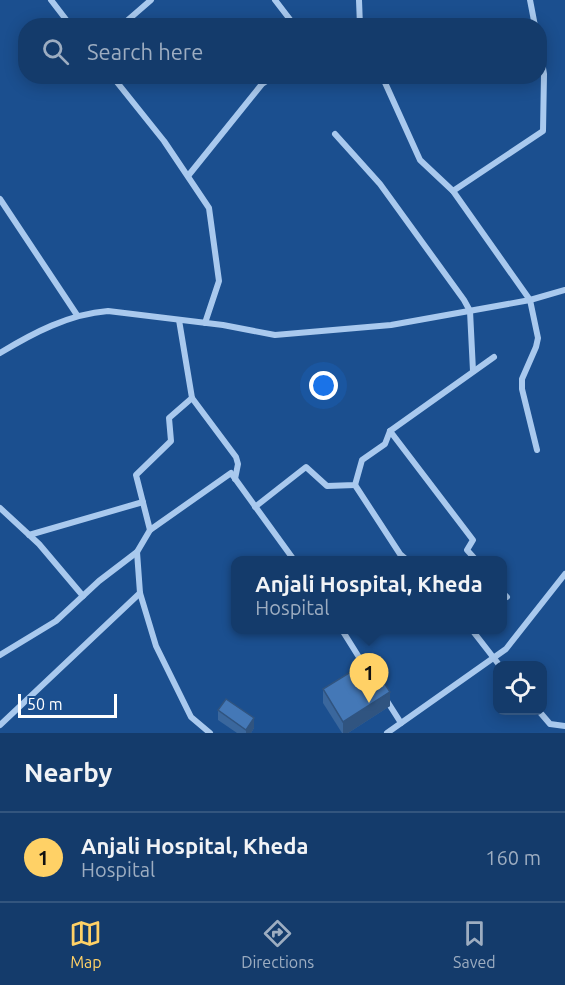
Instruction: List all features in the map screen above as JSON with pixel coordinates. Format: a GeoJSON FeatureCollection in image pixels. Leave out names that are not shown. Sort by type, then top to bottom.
{"type":"FeatureCollection","features":[{"type":"Feature","properties":{"kind":"street"},"geometry":{"type":"LineString","coordinates":[[51,0],[65,18]]}},
{"type":"Feature","properties":{"kind":"street"},"geometry":{"type":"LineString","coordinates":[[130,18],[150,0]]}},
{"type":"Feature","properties":{"kind":"street"},"geometry":{"type":"LineString","coordinates":[[275,0],[289,18]]}},
{"type":"Feature","properties":{"kind":"street"},"geometry":{"type":"LineString","coordinates":[[358,0],[359,18]]}},
{"type":"Feature","properties":{"kind":"street"},"geometry":{"type":"LineString","coordinates":[[530,0],[533,18]]}},
{"type":"Feature","properties":{"kind":"street"},"geometry":{"type":"LineString","coordinates":[[118,84],[164,141],[209,208],[219,281],[205,323]]}},
{"type":"Feature","properties":{"kind":"street"},"geometry":{"type":"LineString","coordinates":[[188,176],[262,84]]}},
{"type":"Feature","properties":{"kind":"street"},"geometry":{"type":"LineString","coordinates":[[386,84],[420,160],[453,191],[530,300],[537,347],[522,379],[522,389],[537,450]]}},
{"type":"Feature","properties":{"kind":"street"},"geometry":{"type":"LineString","coordinates":[[453,191],[543,131],[544,84]]}},
{"type":"Feature","properties":{"kind":"street"},"geometry":{"type":"LineString","coordinates":[[335,134],[380,184],[470,310],[473,371]]}},
{"type":"Feature","properties":{"kind":"street"},"geometry":{"type":"LineString","coordinates":[[0,200],[77,315]]}},
{"type":"Feature","properties":{"kind":"street"},"geometry":{"type":"LineString","coordinates":[[0,352],[77,315],[108,311],[205,323],[274,335],[391,325],[530,300],[565,290]]}},
{"type":"Feature","properties":{"kind":"street"},"geometry":{"type":"LineString","coordinates":[[179,320],[192,398],[236,457],[238,464],[235,479]]}},
{"type":"Feature","properties":{"kind":"street"},"geometry":{"type":"LineString","coordinates":[[402,556],[355,485],[362,460],[385,444],[390,431],[494,357]]}},
{"type":"Feature","properties":{"kind":"street"},"geometry":{"type":"LineString","coordinates":[[150,530],[136,475],[171,441],[169,418],[192,398]]}},
{"type":"Feature","properties":{"kind":"street"},"geometry":{"type":"LineString","coordinates":[[390,431],[473,540],[467,550],[472,556]]}},
{"type":"Feature","properties":{"kind":"street"},"geometry":{"type":"LineString","coordinates":[[255,507],[306,467],[327,486],[355,485]]}},
{"type":"Feature","properties":{"kind":"street"},"geometry":{"type":"LineString","coordinates":[[0,656],[57,621],[99,581],[137,552],[150,530],[231,473],[290,556]]}},
{"type":"Feature","properties":{"kind":"street"},"geometry":{"type":"LineString","coordinates":[[29,535],[143,502]]}},
{"type":"Feature","properties":{"kind":"street"},"geometry":{"type":"LineString","coordinates":[[0,508],[29,535],[83,596]]}},
{"type":"Feature","properties":{"kind":"street"},"geometry":{"type":"LineString","coordinates":[[137,552],[140,593],[156,646],[191,717],[210,733]]}},
{"type":"Feature","properties":{"kind":"street"},"geometry":{"type":"LineString","coordinates":[[387,733],[506,649],[565,574]]}},
{"type":"Feature","properties":{"kind":"street"},"geometry":{"type":"LineString","coordinates":[[0,725],[140,593]]}},
{"type":"Feature","properties":{"kind":"street"},"geometry":{"type":"LineString","coordinates":[[345,634],[371,676]]}},
{"type":"Feature","properties":{"kind":"street"},"geometry":{"type":"LineString","coordinates":[[475,634],[496,661]]}},
{"type":"Feature","properties":{"kind":"street"},"geometry":{"type":"LineString","coordinates":[[383,695],[401,723]]}},
{"type":"Feature","properties":{"kind":"street"},"geometry":{"type":"LineString","coordinates":[[542,715],[550,724],[565,726]]}},
{"type":"Feature","properties":{"kind":"building"},"geometry":{"type":"Polygon","coordinates":[[[370,660],[390,692],[343,722],[323,689],[370,660]]]}},
{"type":"Feature","properties":{"kind":"building"},"geometry":{"type":"Polygon","coordinates":[[[226,699],[254,718],[246,730],[218,710],[226,699]]]}},
{"type":"Feature","properties":{"kind":"place","name":"Anjali Hospital, Kheda"},"geometry":{"type":"Point","coordinates":[369,703]}}]}
